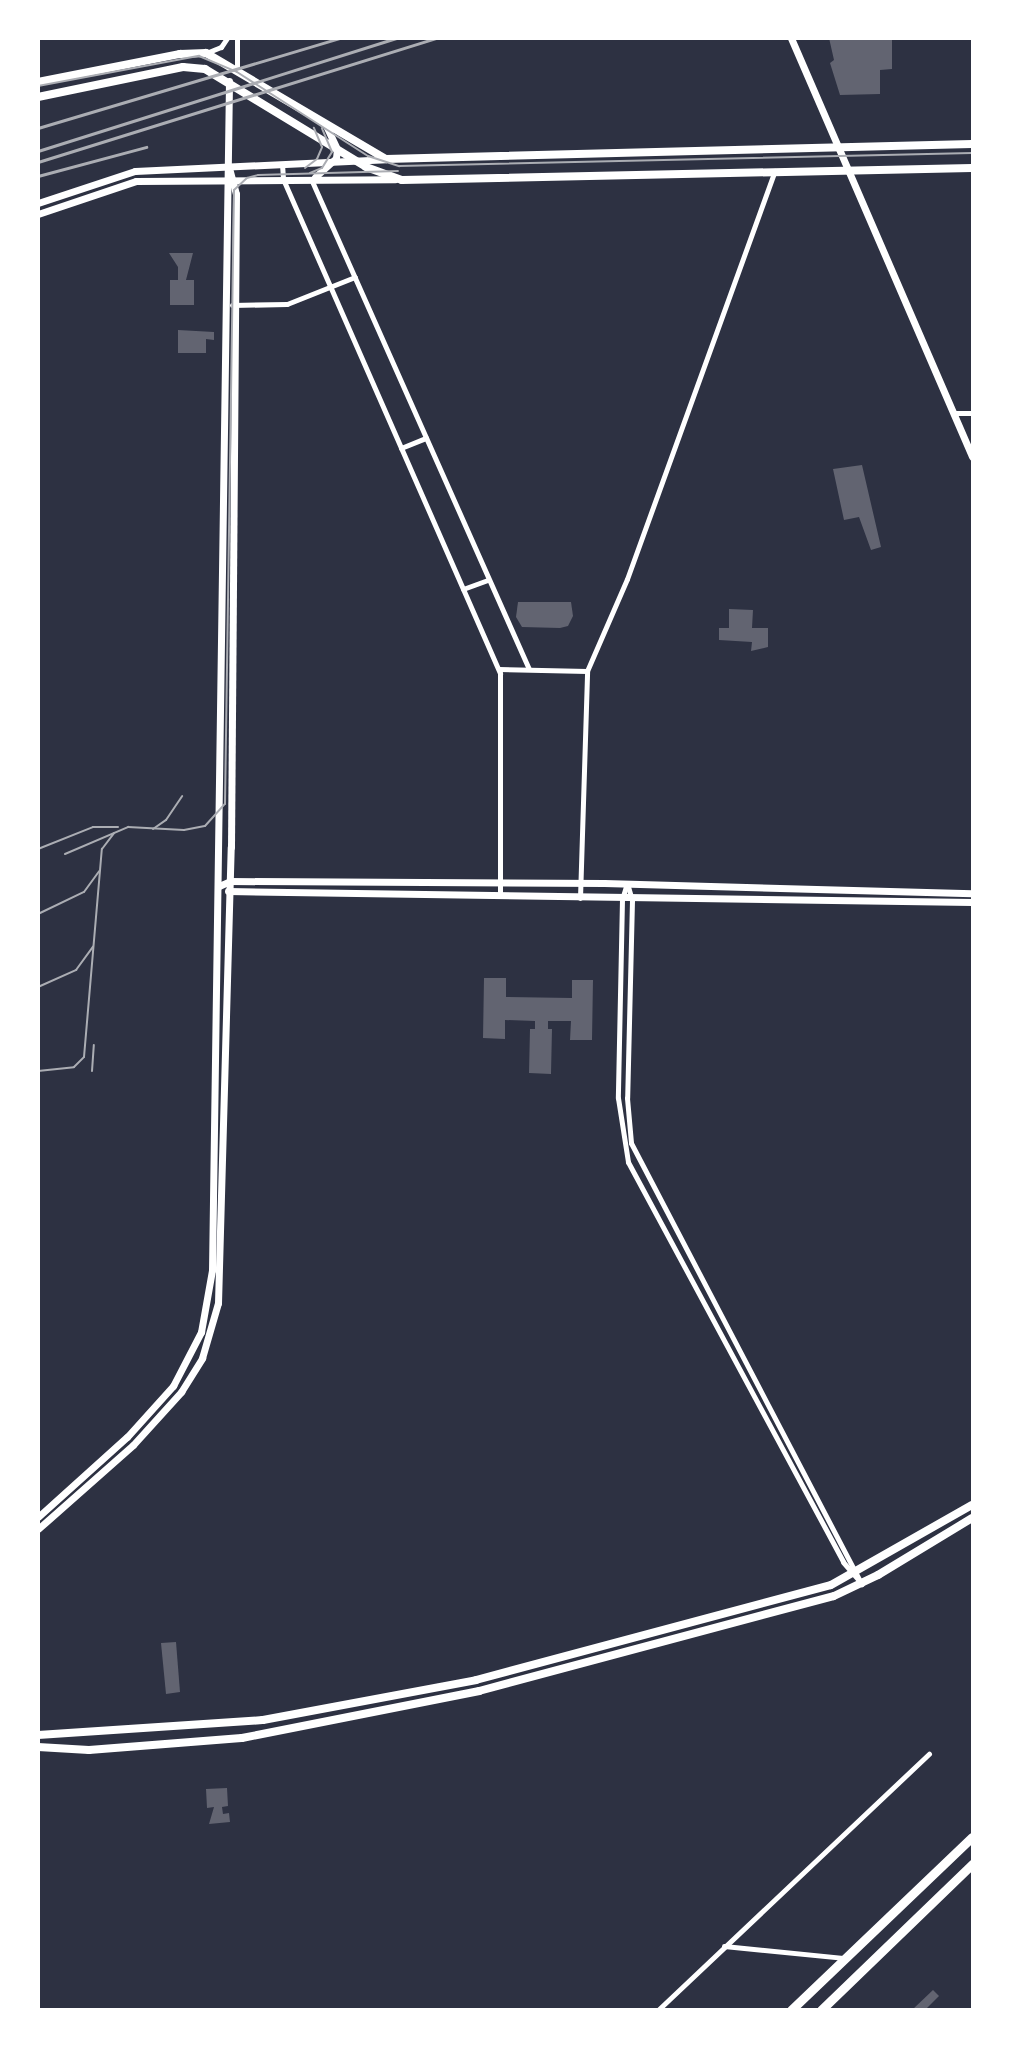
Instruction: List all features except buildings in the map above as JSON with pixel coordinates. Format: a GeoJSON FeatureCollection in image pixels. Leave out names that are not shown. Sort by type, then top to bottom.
{"type":"FeatureCollection","features":[{"type":"Feature","properties":{"kind":"main road"},"geometry":{"type":"LineString","coordinates":[[38,82],[180,54],[205,53],[237,68],[386,159],[838,144],[972,144]]}},
{"type":"Feature","properties":{"kind":"main road"},"geometry":{"type":"LineString","coordinates":[[38,97],[183,68],[205,69],[229,80],[356,161],[396,178],[972,167]]}},
{"type":"Feature","properties":{"kind":"main road"},"geometry":{"type":"LineString","coordinates":[[38,1735],[236,1723],[377,1702],[500,1674],[831,1585],[972,1504]]}},
{"type":"Feature","properties":{"kind":"main road"},"geometry":{"type":"LineString","coordinates":[[38,1747],[147,1746],[329,1723],[590,1662],[862,1584],[972,1518]]}},
{"type":"Feature","properties":{"kind":"main road"},"geometry":{"type":"LineString","coordinates":[[791,2010],[972,1837]]}},
{"type":"Feature","properties":{"kind":"main road"},"geometry":{"type":"LineString","coordinates":[[821,2010],[972,1864]]}},
{"type":"Feature","properties":{"kind":"street"},"geometry":{"type":"LineString","coordinates":[[205,53],[221,47],[227,38]]}},
{"type":"Feature","properties":{"kind":"street"},"geometry":{"type":"LineString","coordinates":[[237,38],[237,68]]}},
{"type":"Feature","properties":{"kind":"street"},"geometry":{"type":"LineString","coordinates":[[791,38],[972,456]]}},
{"type":"Feature","properties":{"kind":"street"},"geometry":{"type":"LineString","coordinates":[[38,1529],[166,1411],[193,1376],[210,1334],[222,1271],[230,881],[236,305],[232,180],[229,167],[229,80]]}},
{"type":"Feature","properties":{"kind":"street"},"geometry":{"type":"LineString","coordinates":[[311,179],[334,162],[337,149],[323,120]]}},
{"type":"Feature","properties":{"kind":"street"},"geometry":{"type":"LineString","coordinates":[[38,203],[129,172],[386,159]]}},
{"type":"Feature","properties":{"kind":"street"},"geometry":{"type":"LineString","coordinates":[[282,164],[283,179],[499,669],[500,895]]}},
{"type":"Feature","properties":{"kind":"street"},"geometry":{"type":"LineString","coordinates":[[580,898],[587,671],[641,541],[775,171]]}},
{"type":"Feature","properties":{"kind":"street"},"geometry":{"type":"LineString","coordinates":[[38,214],[131,182],[396,178]]}},
{"type":"Feature","properties":{"kind":"street"},"geometry":{"type":"LineString","coordinates":[[311,179],[528,669]]}},
{"type":"Feature","properties":{"kind":"street"},"geometry":{"type":"LineString","coordinates":[[38,1517],[159,1404],[184,1370],[201,1332],[212,1270],[225,306],[232,180]]}},
{"type":"Feature","properties":{"kind":"street"},"geometry":{"type":"LineString","coordinates":[[225,306],[287,304],[355,277]]}},
{"type":"Feature","properties":{"kind":"street"},"geometry":{"type":"LineString","coordinates":[[954,413],[972,413]]}},
{"type":"Feature","properties":{"kind":"street"},"geometry":{"type":"LineString","coordinates":[[401,448],[426,438]]}},
{"type":"Feature","properties":{"kind":"street"},"geometry":{"type":"LineString","coordinates":[[463,589],[488,580]]}},
{"type":"Feature","properties":{"kind":"street"},"geometry":{"type":"LineString","coordinates":[[499,669],[587,671]]}},
{"type":"Feature","properties":{"kind":"street"},"geometry":{"type":"LineString","coordinates":[[219,886],[230,881],[627,883],[972,893]]}},
{"type":"Feature","properties":{"kind":"street"},"geometry":{"type":"LineString","coordinates":[[627,883],[622,899],[618,1116],[628,1162],[862,1584]]}},
{"type":"Feature","properties":{"kind":"street"},"geometry":{"type":"LineString","coordinates":[[627,883],[632,900],[627,1098],[631,1143],[855,1573]]}},
{"type":"Feature","properties":{"kind":"street"},"geometry":{"type":"LineString","coordinates":[[219,886],[229,891],[632,900],[972,902]]}},
{"type":"Feature","properties":{"kind":"street"},"geometry":{"type":"LineString","coordinates":[[658,2010],[929,1754]]}},
{"type":"Feature","properties":{"kind":"street"},"geometry":{"type":"LineString","coordinates":[[724,1946],[845,1958]]}},
{"type":"Feature","properties":{"kind":"tram line"},"geometry":{"type":"LineString","coordinates":[[38,86],[199,56],[237,72],[368,156],[399,166],[972,153]]}},
{"type":"Feature","properties":{"kind":"tram line"},"geometry":{"type":"LineString","coordinates":[[305,168],[317,159],[322,147],[314,128]]}},
{"type":"Feature","properties":{"kind":"tram line"},"geometry":{"type":"LineString","coordinates":[[310,173],[322,168],[332,152],[322,128]]}},
{"type":"Feature","properties":{"kind":"tram line"},"geometry":{"type":"LineString","coordinates":[[65,854],[128,827],[184,830],[205,826],[225,804],[234,190],[247,178],[258,175],[398,171]]}},
{"type":"Feature","properties":{"kind":"tram line"},"geometry":{"type":"LineString","coordinates":[[153,829],[166,820],[182,796]]}},
{"type":"Feature","properties":{"kind":"tram line"},"geometry":{"type":"LineString","coordinates":[[38,849],[93,827],[118,827]]}},
{"type":"Feature","properties":{"kind":"tram line"},"geometry":{"type":"LineString","coordinates":[[38,1071],[74,1067],[84,1057],[102,849],[114,833]]}},
{"type":"Feature","properties":{"kind":"tram line"},"geometry":{"type":"LineString","coordinates":[[38,914],[84,892],[99,871]]}},
{"type":"Feature","properties":{"kind":"tram line"},"geometry":{"type":"LineString","coordinates":[[38,987],[76,970],[93,947]]}},
{"type":"Feature","properties":{"kind":"tram line"},"geometry":{"type":"LineString","coordinates":[[92,1071],[94,1045]]}},
{"type":"Feature","properties":{"kind":"railway"},"geometry":{"type":"LineString","coordinates":[[38,128],[339,38]]}},
{"type":"Feature","properties":{"kind":"railway"},"geometry":{"type":"LineString","coordinates":[[38,151],[397,38]]}},
{"type":"Feature","properties":{"kind":"railway"},"geometry":{"type":"LineString","coordinates":[[38,162],[436,38]]}},
{"type":"Feature","properties":{"kind":"railway"},"geometry":{"type":"LineString","coordinates":[[38,176],[146,147]]}}]}
